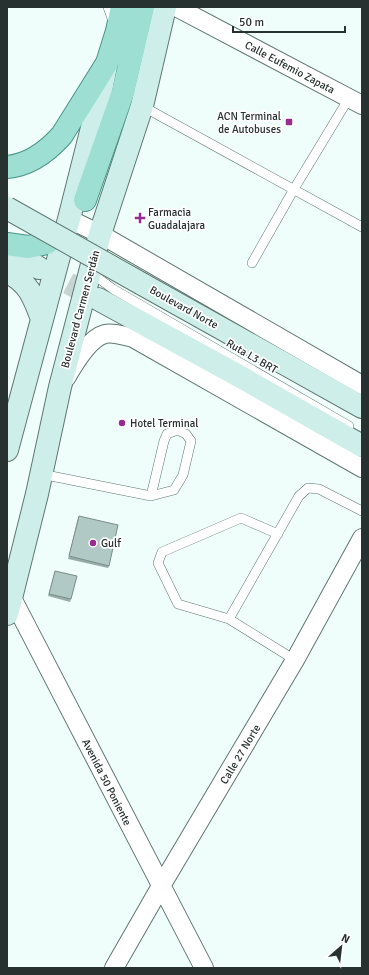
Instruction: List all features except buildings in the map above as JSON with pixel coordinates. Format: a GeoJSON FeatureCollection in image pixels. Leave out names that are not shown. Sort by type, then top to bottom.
{"type":"FeatureCollection","features":[{"type":"Feature","properties":{"kind":"main road"},"geometry":{"type":"LineString","coordinates":[[7,450],[42,319],[60,231],[99,100],[122,7]]}},
{"type":"Feature","properties":{"kind":"main road"},"geometry":{"type":"LineString","coordinates":[[85,200],[123,92],[143,7]]}},
{"type":"Feature","properties":{"kind":"main road","name":"Boulevard Carmen Serdán"},"geometry":{"type":"LineString","coordinates":[[9,605],[41,474],[60,387],[90,272],[100,234],[142,106],[165,7]]}},
{"type":"Feature","properties":{"kind":"main road"},"geometry":{"type":"LineString","coordinates":[[7,167],[28,162],[43,154],[53,145],[62,135],[107,63]]}},
{"type":"Feature","properties":{"kind":"main road","name":"Boulevard Norte"},"geometry":{"type":"LineString","coordinates":[[7,208],[362,407]]}},
{"type":"Feature","properties":{"kind":"main road"},"geometry":{"type":"LineString","coordinates":[[7,245],[28,247],[60,231]]}},
{"type":"Feature","properties":{"kind":"main road"},"geometry":{"type":"LineString","coordinates":[[7,245],[39,268]]}},
{"type":"Feature","properties":{"kind":"main road"},"geometry":{"type":"LineString","coordinates":[[7,272],[25,283],[34,298],[42,319]]}},
{"type":"Feature","properties":{"kind":"main road"},"geometry":{"type":"LineString","coordinates":[[98,299],[239,376],[359,438]]}},
{"type":"Feature","properties":{"kind":"street","name":"Calle Eufemio Zapata"},"geometry":{"type":"LineString","coordinates":[[176,7],[356,101]]}},
{"type":"Feature","properties":{"kind":"street","name":"Boulevard Norte"},"geometry":{"type":"LineString","coordinates":[[60,231],[100,234],[362,385]]}},
{"type":"Feature","properties":{"kind":"street"},"geometry":{"type":"LineString","coordinates":[[60,387],[77,360],[91,343],[104,334],[116,334],[133,338],[362,468]]}},
{"type":"Feature","properties":{"kind":"street","name":"Calle 27 Norte"},"geometry":{"type":"LineString","coordinates":[[114,968],[295,660],[362,538]]}},
{"type":"Feature","properties":{"kind":"street","name":"Avenida 50 Poniente"},"geometry":{"type":"LineString","coordinates":[[9,605],[204,968]]}},
{"type":"Feature","properties":{"kind":"lane"},"geometry":{"type":"LineString","coordinates":[[108,7],[117,31]]}},
{"type":"Feature","properties":{"kind":"lane"},"geometry":{"type":"LineString","coordinates":[[252,263],[294,189],[356,101]]}},
{"type":"Feature","properties":{"kind":"lane"},"geometry":{"type":"LineString","coordinates":[[142,106],[362,227]]}},
{"type":"Feature","properties":{"kind":"lane","name":"Ruta L3 BRT"},"geometry":{"type":"LineString","coordinates":[[60,231],[90,272],[113,289],[359,438]]}},
{"type":"Feature","properties":{"kind":"lane"},"geometry":{"type":"LineString","coordinates":[[41,474],[151,496],[174,490],[179,485],[183,475],[191,441],[186,434],[177,430],[167,434],[151,496]]}},
{"type":"Feature","properties":{"kind":"lane"},"geometry":{"type":"LineString","coordinates":[[229,619],[299,496],[308,488],[319,489],[362,511]]}},
{"type":"Feature","properties":{"kind":"lane"},"geometry":{"type":"LineString","coordinates":[[278,534],[241,518],[162,552],[158,563],[178,604],[229,619],[295,660]]}},
{"type":"Feature","properties":{"kind":"tunnel"},"geometry":{"type":"LineString","coordinates":[[39,268],[98,299]]}},
{"type":"Feature","properties":{"kind":"place","name":"ACN Terminal de Autobuses"},"geometry":{"type":"Point","coordinates":[289,122]}},
{"type":"Feature","properties":{"kind":"place","name":"Farmacia Guadalajara"},"geometry":{"type":"Point","coordinates":[140,218]}},
{"type":"Feature","properties":{"kind":"place","name":"Hotel Terminal"},"geometry":{"type":"Point","coordinates":[122,423]}},
{"type":"Feature","properties":{"kind":"place","name":"Gulf"},"geometry":{"type":"Point","coordinates":[93,543]}}]}
